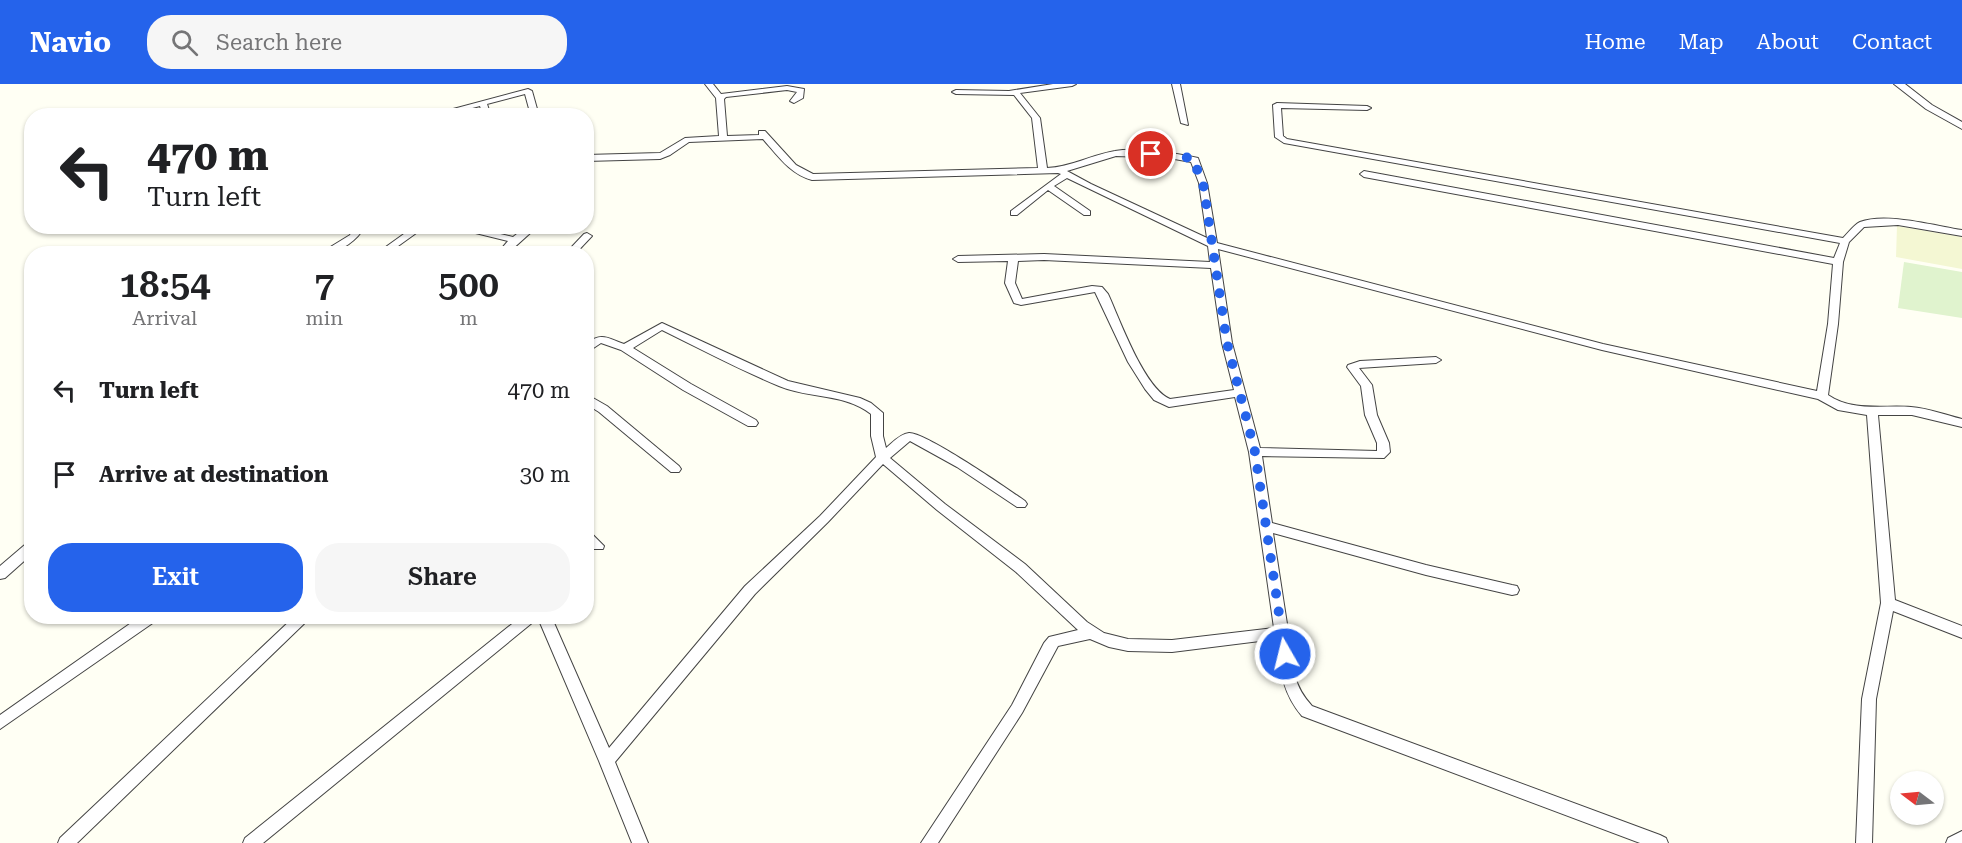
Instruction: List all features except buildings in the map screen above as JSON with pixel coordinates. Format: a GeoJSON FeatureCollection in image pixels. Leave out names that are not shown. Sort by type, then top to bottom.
{"type":"FeatureCollection","features":[{"type":"Feature","properties":{"kind":"street"},"geometry":{"type":"LineString","coordinates":[[710,84],[720,98],[723,138]]}},
{"type":"Feature","properties":{"kind":"street"},"geometry":{"type":"LineString","coordinates":[[956,92],[1013,91],[1072,84]]}},
{"type":"Feature","properties":{"kind":"street"},"geometry":{"type":"LineString","coordinates":[[1176,84],[1185,123]]}},
{"type":"Feature","properties":{"kind":"street"},"geometry":{"type":"LineString","coordinates":[[1899,84],[1929,107],[1962,126]]}},
{"type":"Feature","properties":{"kind":"street"},"geometry":{"type":"LineString","coordinates":[[720,98],[736,93],[789,86],[802,93],[794,101]]}},
{"type":"Feature","properties":{"kind":"street"},"geometry":{"type":"LineString","coordinates":[[463,108],[528,91],[533,108]]}},
{"type":"Feature","properties":{"kind":"street"},"geometry":{"type":"LineString","coordinates":[[1013,91],[1036,118],[1043,170]]}},
{"type":"Feature","properties":{"kind":"street"},"geometry":{"type":"LineString","coordinates":[[483,103],[485,108]]}},
{"type":"Feature","properties":{"kind":"street"},"geometry":{"type":"LineString","coordinates":[[1367,108],[1277,105],[1279,137],[1284,141],[1845,241]]}},
{"type":"Feature","properties":{"kind":"street"},"geometry":{"type":"LineString","coordinates":[[594,158],[660,156],[667,155],[675,146],[688,140],[762,135],[793,166],[803,174],[812,177],[880,177],[1043,170],[1062,172],[1213,245],[1602,347],[1822,396],[1841,406],[1872,412],[1914,412],[1962,423]]}},
{"type":"Feature","properties":{"kind":"street"},"geometry":{"type":"LineString","coordinates":[[1014,213],[1062,172],[1116,153],[1192,158],[1203,183],[1227,343],[1255,452],[1291,690],[1307,711],[1660,843]]}},
{"type":"Feature","properties":{"kind":"street"},"geometry":{"type":"LineString","coordinates":[[1364,174],[1838,262]]}},
{"type":"Feature","properties":{"kind":"street"},"geometry":{"type":"LineString","coordinates":[[1048,186],[1087,213]]}},
{"type":"Feature","properties":{"kind":"street"},"geometry":{"type":"LineString","coordinates":[[1822,396],[1833,324],[1838,262],[1845,241],[1861,225],[1869,222],[1898,222],[1962,233]]}},
{"type":"Feature","properties":{"kind":"street"},"geometry":{"type":"LineString","coordinates":[[337,246],[355,234]]}},
{"type":"Feature","properties":{"kind":"street"},"geometry":{"type":"LineString","coordinates":[[392,246],[410,234]]}},
{"type":"Feature","properties":{"kind":"street"},"geometry":{"type":"LineString","coordinates":[[488,234],[515,240]]}},
{"type":"Feature","properties":{"kind":"street"},"geometry":{"type":"LineString","coordinates":[[509,246],[523,234]]}},
{"type":"Feature","properties":{"kind":"street"},"geometry":{"type":"LineString","coordinates":[[577,246],[587,236]]}},
{"type":"Feature","properties":{"kind":"street"},"geometry":{"type":"LineString","coordinates":[[958,259],[1044,257],[1216,265]]}},
{"type":"Feature","properties":{"kind":"street"},"geometry":{"type":"LineString","coordinates":[[1013,258],[1010,283],[1018,301],[1092,289],[1103,294],[1135,362],[1156,397],[1169,403],[1240,393]]}},
{"type":"Feature","properties":{"kind":"street"},"geometry":{"type":"LineString","coordinates":[[625,348],[662,326],[784,384],[870,406],[877,413],[877,436],[882,458],[900,468],[940,506],[960,519],[1044,589],[1091,633],[1109,641],[1150,647],[1282,633]]}},
{"type":"Feature","properties":{"kind":"street"},"geometry":{"type":"LineString","coordinates":[[594,344],[600,339],[625,348],[687,387],[752,423]]}},
{"type":"Feature","properties":{"kind":"street"},"geometry":{"type":"LineString","coordinates":[[1255,452],[1380,455],[1384,452],[1383,443],[1371,415],[1366,385],[1352,367],[1360,364],[1436,360]]}},
{"type":"Feature","properties":{"kind":"street"},"geometry":{"type":"LineString","coordinates":[[594,403],[675,469]]}},
{"type":"Feature","properties":{"kind":"street"},"geometry":{"type":"LineString","coordinates":[[1864,843],[1869,699],[1888,603],[1872,412]]}},
{"type":"Feature","properties":{"kind":"street"},"geometry":{"type":"LineString","coordinates":[[607,761],[750,591],[824,519],[882,458],[911,436],[961,464],[1021,504]]}},
{"type":"Feature","properties":{"kind":"street"},"geometry":{"type":"LineString","coordinates":[[1266,526],[1426,570],[1512,590]]}},
{"type":"Feature","properties":{"kind":"street"},"geometry":{"type":"LineString","coordinates":[[594,543],[598,546]]}},
{"type":"Feature","properties":{"kind":"street"},"geometry":{"type":"LineString","coordinates":[[0,574],[24,553]]}},
{"type":"Feature","properties":{"kind":"street"},"geometry":{"type":"LineString","coordinates":[[1888,603],[1962,632]]}},
{"type":"Feature","properties":{"kind":"street"},"geometry":{"type":"LineString","coordinates":[[0,723],[141,624]]}},
{"type":"Feature","properties":{"kind":"street"},"geometry":{"type":"LineString","coordinates":[[66,843],[297,624]]}},
{"type":"Feature","properties":{"kind":"street"},"geometry":{"type":"LineString","coordinates":[[251,843],[522,624]]}},
{"type":"Feature","properties":{"kind":"street"},"geometry":{"type":"LineString","coordinates":[[547,624],[640,843]]}},
{"type":"Feature","properties":{"kind":"street"},"geometry":{"type":"LineString","coordinates":[[929,843],[1017,709],[1049,647],[1054,641],[1091,633]]}},
{"type":"Feature","properties":{"kind":"street"},"geometry":{"type":"LineString","coordinates":[[1954,843],[1962,839]]}},
{"type":"Feature","properties":{"kind":"green space"},"geometry":{"type":"Polygon","coordinates":[[[1897,226],[1962,237],[1962,269],[1896,257],[1897,226]]]}},
{"type":"Feature","properties":{"kind":"green space"},"geometry":{"type":"Polygon","coordinates":[[[1904,262],[1962,272],[1962,318],[1898,308],[1904,262]]]}},
{"type":"Feature","properties":{"kind":"route"},"geometry":{"type":"LineString","coordinates":[[1151,154],[1192,158],[1195,160],[1203,183],[1227,343],[1255,452],[1285,654]]}}]}
